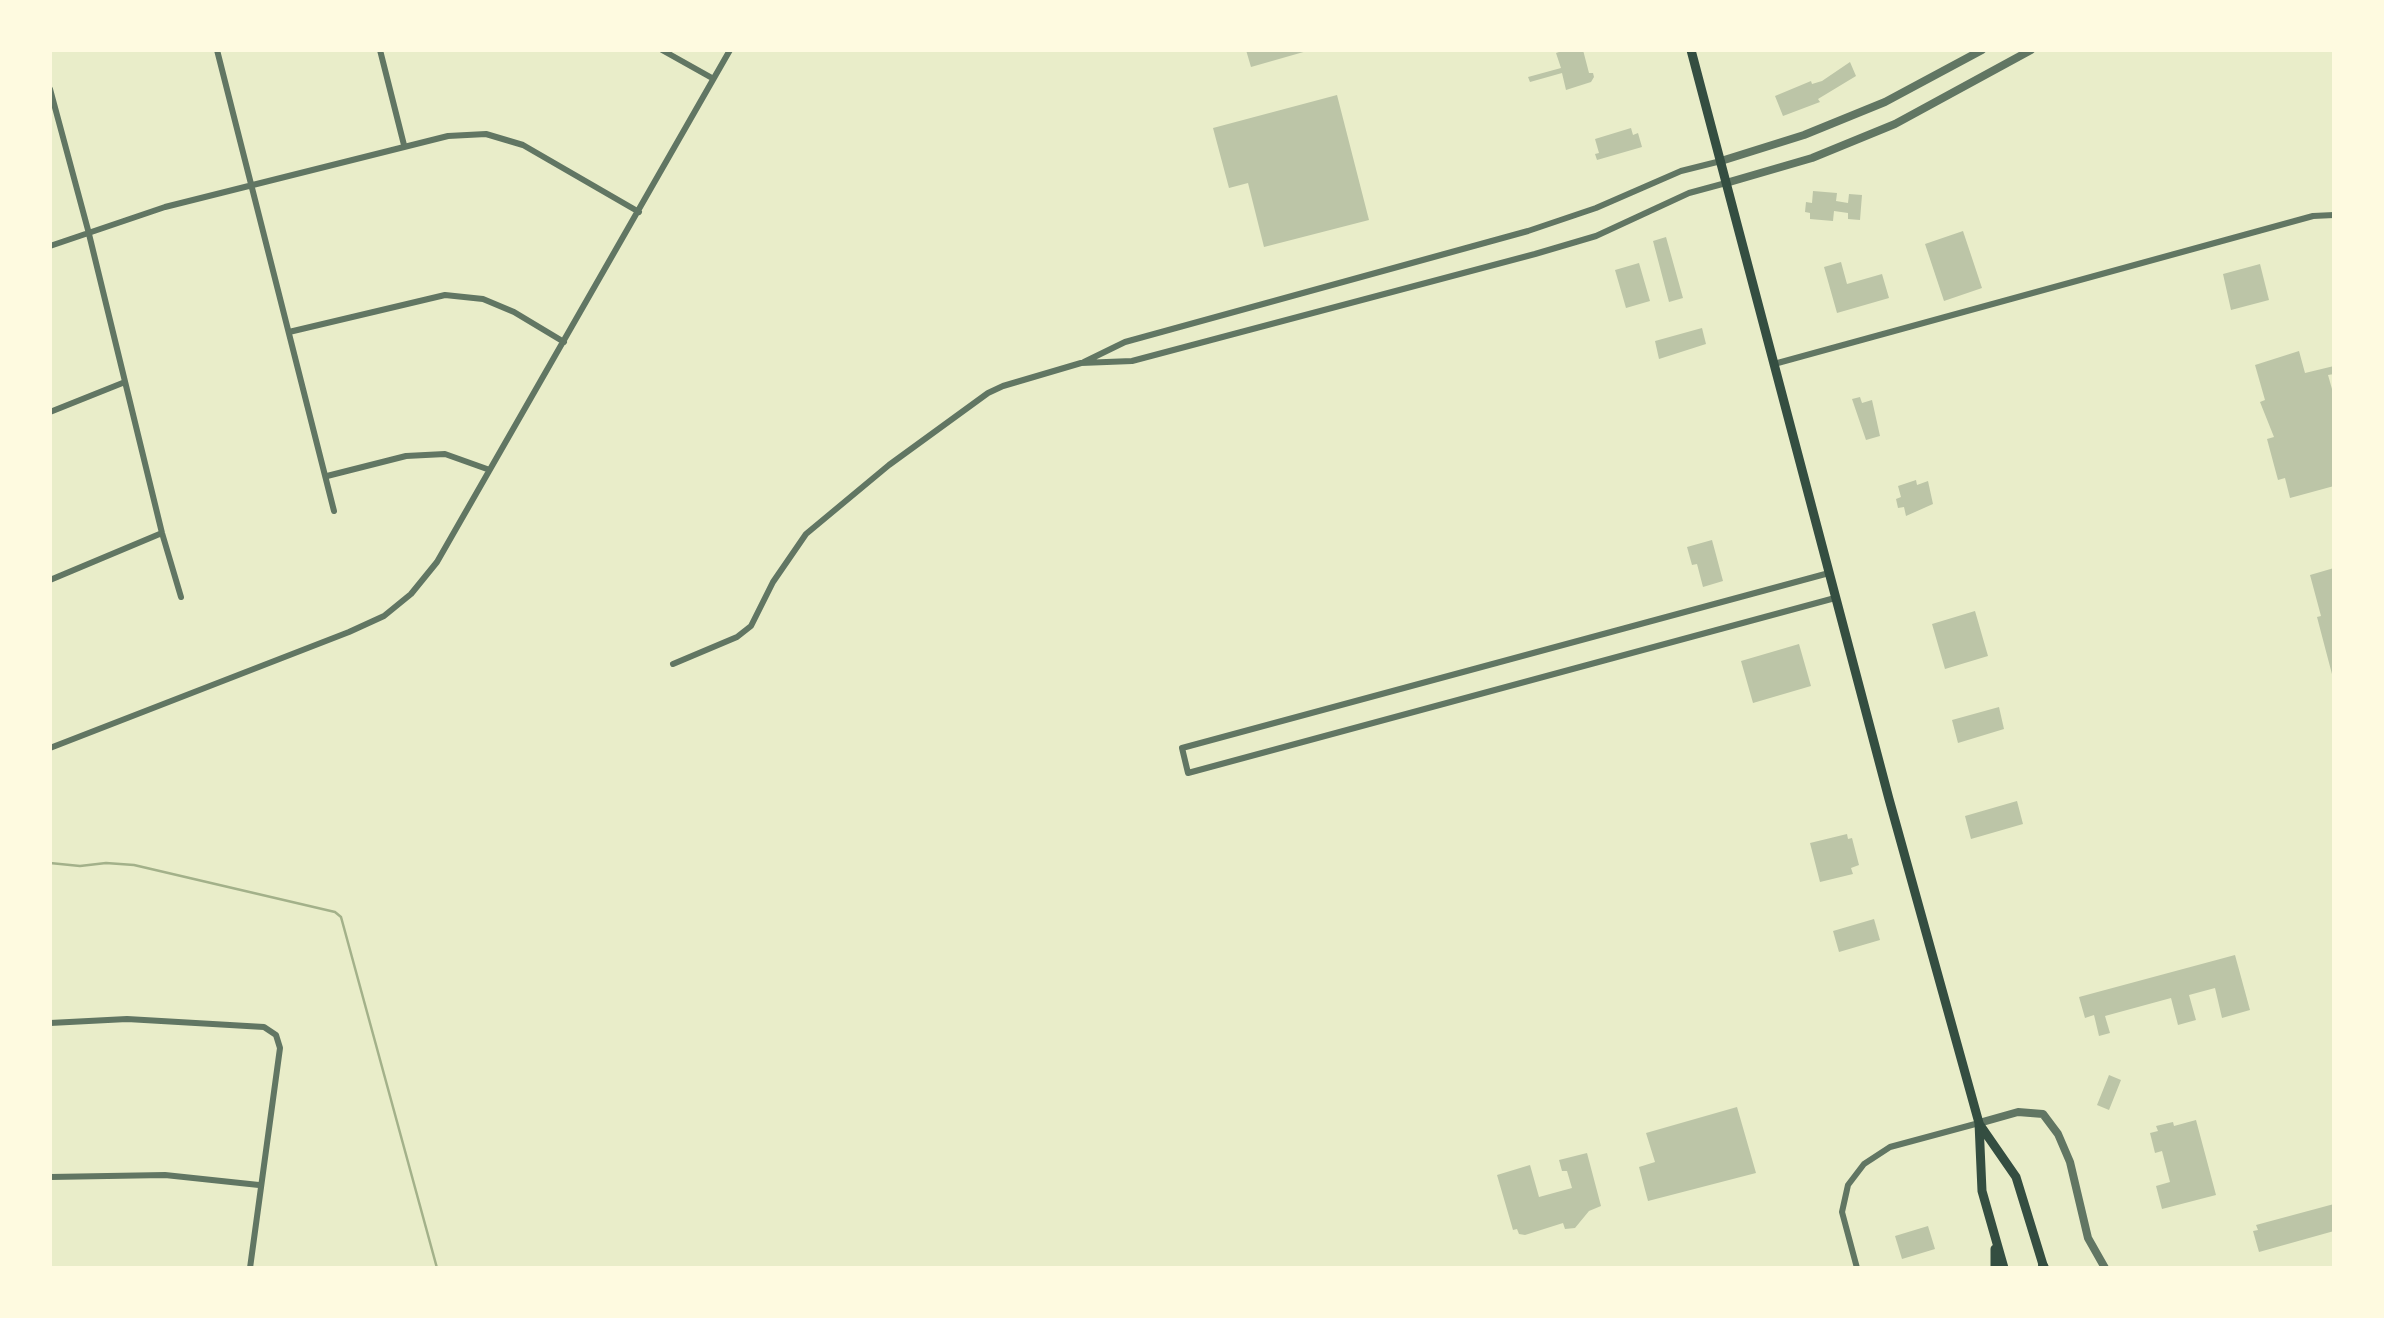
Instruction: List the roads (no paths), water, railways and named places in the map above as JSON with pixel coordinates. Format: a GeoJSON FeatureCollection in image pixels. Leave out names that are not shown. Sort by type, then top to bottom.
{"type":"FeatureCollection","features":[{"type":"Feature","properties":{"kind":"main road"},"geometry":{"type":"LineString","coordinates":[[1691,50],[1979,1123],[1982,1191],[2004,1268]]}},
{"type":"Feature","properties":{"kind":"main road"},"geometry":{"type":"LineString","coordinates":[[1979,1123],[2016,1177],[2044,1267]]}},
{"type":"Feature","properties":{"kind":"main road"},"geometry":{"type":"LineString","coordinates":[[1994,1236],[1995,1268]]}},
{"type":"Feature","properties":{"kind":"street"},"geometry":{"type":"LineString","coordinates":[[216,50],[334,511]]}},
{"type":"Feature","properties":{"kind":"street"},"geometry":{"type":"LineString","coordinates":[[380,50],[404,146]]}},
{"type":"Feature","properties":{"kind":"street"},"geometry":{"type":"LineString","coordinates":[[662,50],[712,78]]}},
{"type":"Feature","properties":{"kind":"street"},"geometry":{"type":"LineString","coordinates":[[50,748],[384,616],[411,594],[437,562],[730,50]]}},
{"type":"Feature","properties":{"kind":"street"},"geometry":{"type":"LineString","coordinates":[[673,664],[737,637],[751,626],[773,582],[806,534],[951,419],[1004,386],[1082,363],[1124,342],[1528,232],[1682,171],[1804,135],[1885,102],[1982,50]]}},
{"type":"Feature","properties":{"kind":"street"},"geometry":{"type":"LineString","coordinates":[[1082,363],[1132,362],[1596,236],[1689,194],[1812,158],[1895,124],[2032,50]]}},
{"type":"Feature","properties":{"kind":"street"},"geometry":{"type":"LineString","coordinates":[[50,89],[162,533],[182,596]]}},
{"type":"Feature","properties":{"kind":"street"},"geometry":{"type":"LineString","coordinates":[[50,246],[88,230],[250,185],[448,136],[486,134],[523,145],[640,212]]}},
{"type":"Feature","properties":{"kind":"street"},"geometry":{"type":"LineString","coordinates":[[1773,364],[2312,216],[2334,215]]}},
{"type":"Feature","properties":{"kind":"street"},"geometry":{"type":"LineString","coordinates":[[289,332],[445,295],[483,299],[514,312],[564,342]]}},
{"type":"Feature","properties":{"kind":"street"},"geometry":{"type":"LineString","coordinates":[[50,412],[125,382]]}},
{"type":"Feature","properties":{"kind":"street"},"geometry":{"type":"LineString","coordinates":[[327,476],[406,456],[445,454],[488,470]]}},
{"type":"Feature","properties":{"kind":"street"},"geometry":{"type":"LineString","coordinates":[[50,580],[162,533]]}},
{"type":"Feature","properties":{"kind":"street"},"geometry":{"type":"LineString","coordinates":[[1829,573],[1182,748],[1188,773],[1835,598]]}},
{"type":"Feature","properties":{"kind":"street"},"geometry":{"type":"LineString","coordinates":[[50,1023],[127,1019],[264,1027],[276,1035],[280,1048],[250,1268]]}},
{"type":"Feature","properties":{"kind":"street"},"geometry":{"type":"LineString","coordinates":[[1857,1268],[1842,1212],[1848,1185],[1864,1164],[1890,1147],[2018,1112],[2043,1114],[2058,1134],[2070,1162],[2088,1238],[2105,1268]]}},
{"type":"Feature","properties":{"kind":"street"},"geometry":{"type":"LineString","coordinates":[[50,1177],[164,1175],[259,1185]]}},
{"type":"Feature","properties":{"kind":"waterway"},"geometry":{"type":"LineString","coordinates":[[50,863],[134,865],[335,912],[341,917],[437,1268]]}}]}
